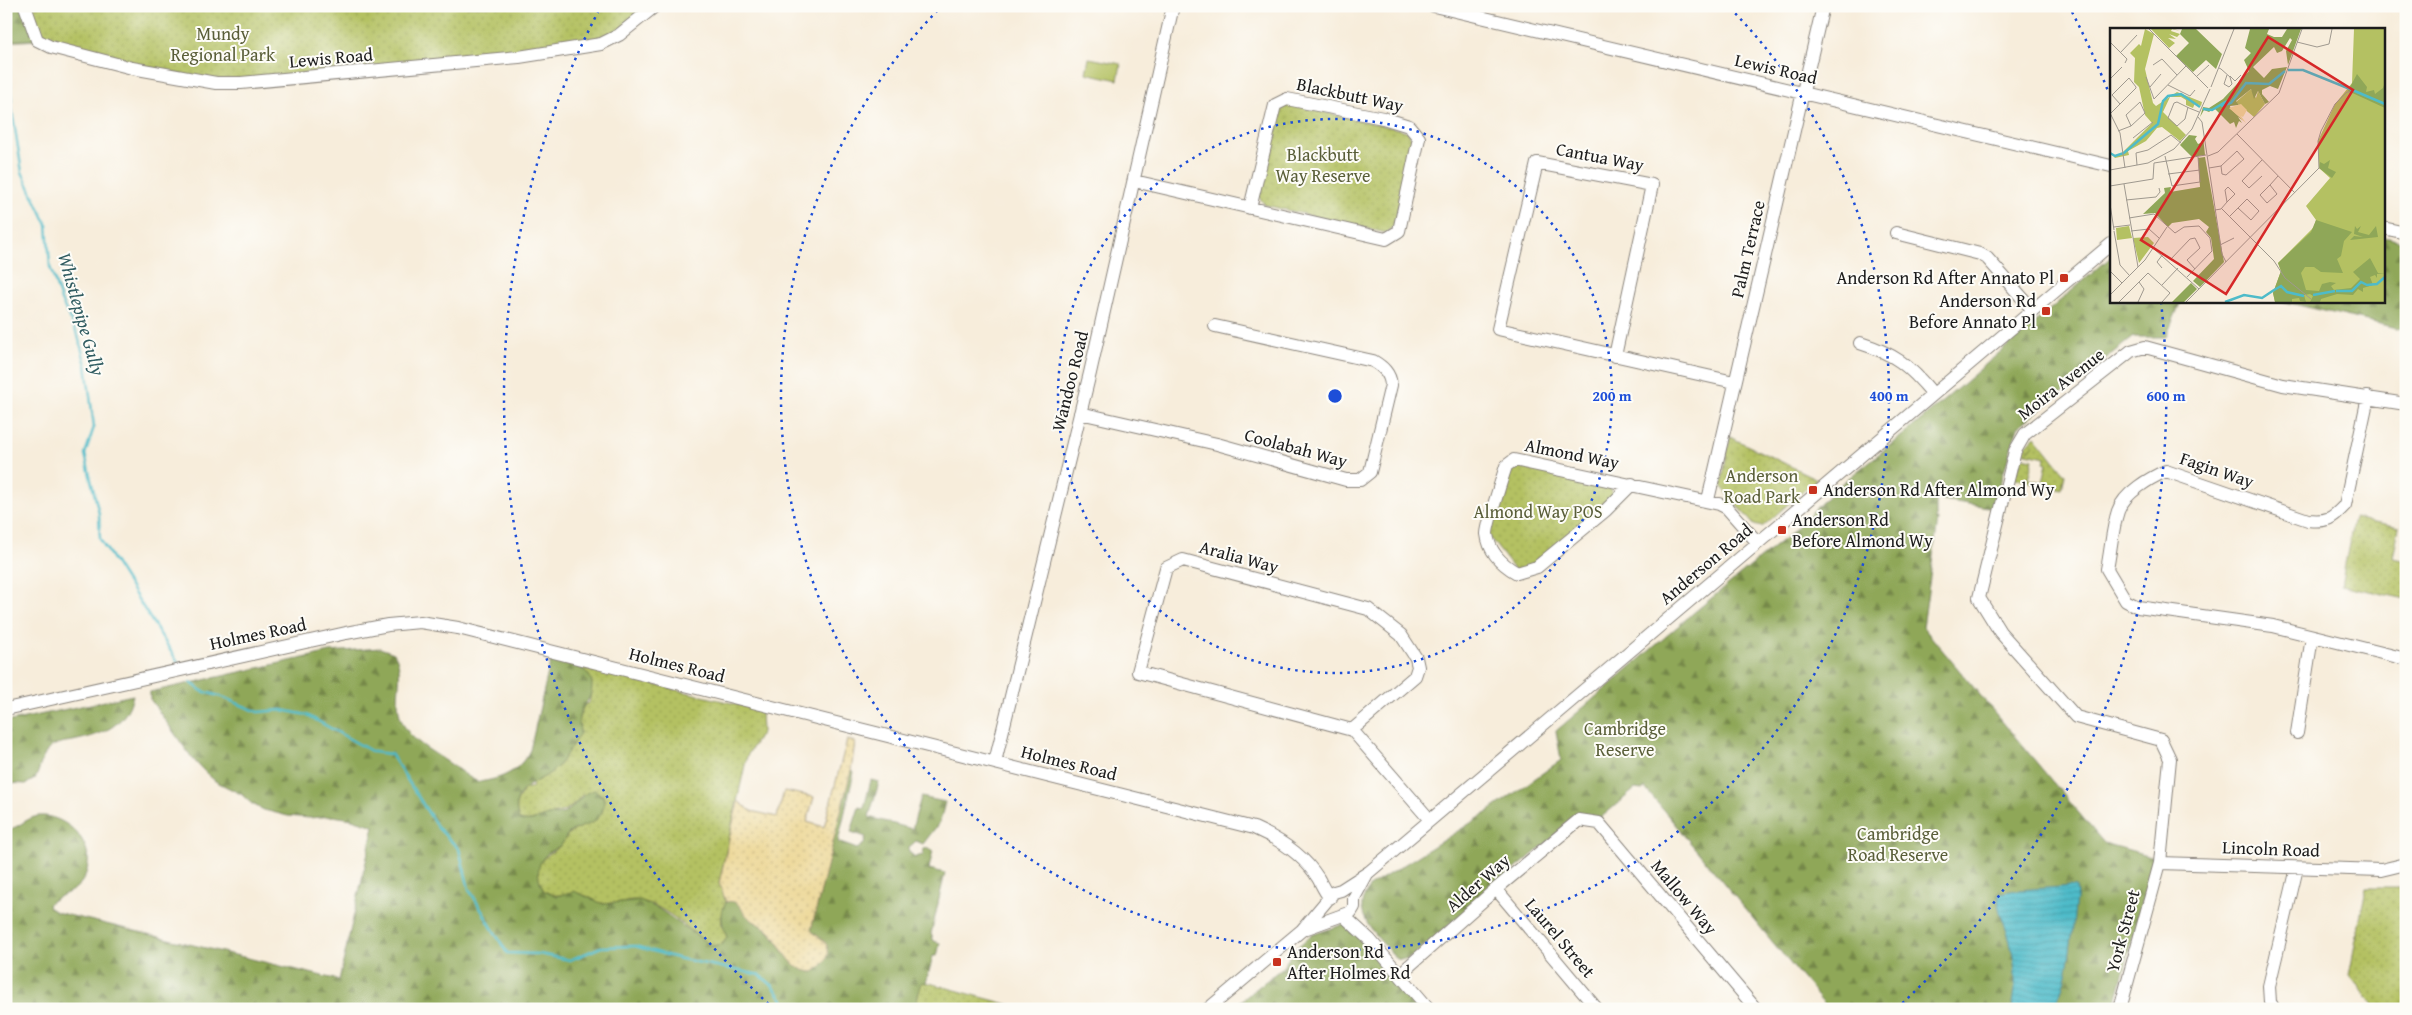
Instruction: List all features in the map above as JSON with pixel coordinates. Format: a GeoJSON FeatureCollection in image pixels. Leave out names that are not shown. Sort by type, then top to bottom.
{"type":"FeatureCollection","features":[{"type":"Feature","properties":{"kind":"street","name":"Lewis Road"},"geometry":{"type":"LineString","coordinates":[[25,6],[37,40],[51,47],[132,68],[216,83],[389,70],[519,57],[601,44],[619,35],[655,6]]}},
{"type":"Feature","properties":{"kind":"street","name":"Wandoo Road"},"geometry":{"type":"LineString","coordinates":[[995,762],[1080,413],[1173,6]]}},
{"type":"Feature","properties":{"kind":"street","name":"Lewis Road"},"geometry":{"type":"LineString","coordinates":[[1434,6],[2110,166]]}},
{"type":"Feature","properties":{"kind":"street","name":"Palm Terrace"},"geometry":{"type":"LineString","coordinates":[[1708,500],[1823,6]]}},
{"type":"Feature","properties":{"kind":"street","name":"Blackbutt Way"},"geometry":{"type":"LineString","coordinates":[[1134,181],[1250,208],[1386,239],[1399,231],[1420,138],[1409,126],[1383,118],[1287,99],[1275,105],[1250,208]]}},
{"type":"Feature","properties":{"kind":"street","name":"Cantua Way"},"geometry":{"type":"LineString","coordinates":[[1615,356],[1652,186],[1537,163],[1498,329],[1615,356],[1734,382]]}},
{"type":"Feature","properties":{"kind":"street"},"geometry":{"type":"LineString","coordinates":[[2384,228],[2406,233]]}},
{"type":"Feature","properties":{"kind":"street"},"geometry":{"type":"LineString","coordinates":[[1896,233],[1980,254],[1987,258],[2033,310]]}},
{"type":"Feature","properties":{"kind":"street","name":"Anderson Road"},"geometry":{"type":"LineString","coordinates":[[1208,1009],[1302,930],[1335,894],[1369,872],[2110,245]]}},
{"type":"Feature","properties":{"kind":"street","name":"Coolabah Way"},"geometry":{"type":"LineString","coordinates":[[1080,413],[1217,444],[1346,480],[1360,480],[1370,472],[1391,385],[1390,377],[1386,371],[1373,361],[1215,326]]}},
{"type":"Feature","properties":{"kind":"street"},"geometry":{"type":"LineString","coordinates":[[1860,343],[1902,360],[1933,394]]}},
{"type":"Feature","properties":{"kind":"street","name":"Moira Avenue"},"geometry":{"type":"LineString","coordinates":[[2160,863],[2170,758],[2161,740],[2076,716],[2000,632],[1979,598],[2015,451],[2025,434],[2132,350],[2145,347],[2283,385],[2406,404]]}},
{"type":"Feature","properties":{"kind":"street","name":"Fagin Way"},"geometry":{"type":"LineString","coordinates":[[2368,397],[2345,505],[2324,522],[2308,520],[2166,471],[2151,478],[2126,498],[2118,509],[2107,569],[2126,601],[2138,607],[2273,626],[2406,659]]}},
{"type":"Feature","properties":{"kind":"street","name":"Almond Way"},"geometry":{"type":"LineString","coordinates":[[1632,484],[1606,510],[1536,567],[1517,573],[1506,567],[1493,552],[1487,534],[1506,466],[1514,460],[1632,484],[1708,500],[1727,508],[1758,543]]}},
{"type":"Feature","properties":{"kind":"street","name":"Aralia Way"},"geometry":{"type":"LineString","coordinates":[[1183,560],[1368,609],[1401,636],[1416,658],[1418,667],[1415,676],[1352,730],[1138,672],[1166,568],[1183,560]]}},
{"type":"Feature","properties":{"kind":"street","name":"Holmes Road"},"geometry":{"type":"LineString","coordinates":[[6,709],[346,633],[388,625],[420,622],[458,628],[1254,828],[1292,848],[1335,894]]}},
{"type":"Feature","properties":{"kind":"street"},"geometry":{"type":"LineString","coordinates":[[2297,733],[2312,637]]}},
{"type":"Feature","properties":{"kind":"street"},"geometry":{"type":"LineString","coordinates":[[1352,730],[1430,820]]}},
{"type":"Feature","properties":{"kind":"street","name":"Alder Way"},"geometry":{"type":"LineString","coordinates":[[1400,974],[1496,889],[1579,820]]}},
{"type":"Feature","properties":{"kind":"street","name":"Mallow Way"},"geometry":{"type":"LineString","coordinates":[[1579,820],[1599,823],[1756,1009]]}},
{"type":"Feature","properties":{"kind":"street","name":"Lincoln Road"},"geometry":{"type":"LineString","coordinates":[[2160,863],[2381,870],[2399,874],[2406,872]]}},
{"type":"Feature","properties":{"kind":"street","name":"York Street"},"geometry":{"type":"LineString","coordinates":[[2120,1009],[2160,863]]}},
{"type":"Feature","properties":{"kind":"street","name":"Lincoln Road"},"geometry":{"type":"LineString","coordinates":[[2381,870],[2406,864]]}},
{"type":"Feature","properties":{"kind":"street"},"geometry":{"type":"LineString","coordinates":[[2274,1009],[2270,1002],[2269,986],[2297,868]]}},
{"type":"Feature","properties":{"kind":"street","name":"Anderson Road"},"geometry":{"type":"LineString","coordinates":[[1302,930],[1351,912],[1369,872]]}},
{"type":"Feature","properties":{"kind":"street","name":"Laurel Street"},"geometry":{"type":"LineString","coordinates":[[1496,889],[1597,1009]]}},
{"type":"Feature","properties":{"kind":"street"},"geometry":{"type":"LineString","coordinates":[[1370,940],[1348,891],[1335,894],[1331,910],[1343,916],[1370,940],[1429,1009]]}},
{"type":"Feature","properties":{"kind":"green space","name":"Mundy Regional Park"},"geometry":{"type":"Polygon","coordinates":[[[6,6],[657,6],[601,44],[216,83],[37,40],[6,42],[6,6]]]}},
{"type":"Feature","properties":{"kind":"green space"},"geometry":{"type":"Polygon","coordinates":[[[6,6],[25,6],[37,40],[6,40],[6,6]]]}},
{"type":"Feature","properties":{"kind":"green space"},"geometry":{"type":"Polygon","coordinates":[[[1089,58],[1121,64],[1118,80],[1086,73],[1089,58]]]}},
{"type":"Feature","properties":{"kind":"green space","name":"Blackbutt Way Reserve"},"geometry":{"type":"Polygon","coordinates":[[[1288,104],[1407,131],[1413,140],[1394,226],[1386,233],[1265,205],[1258,196],[1278,110],[1288,104]]]}},
{"type":"Feature","properties":{"kind":"green space"},"geometry":{"type":"Polygon","coordinates":[[[2384,237],[2406,242],[2406,330],[2285,302],[2384,302],[2384,237]]]}},
{"type":"Feature","properties":{"kind":"green space","name":"Cambridge Road Reserve"},"geometry":{"type":"Polygon","coordinates":[[[2110,258],[2110,302],[2181,302],[2166,337],[2133,337],[2018,427],[1998,490],[1995,508],[1936,499],[1936,521],[1938,520],[1923,627],[2104,843],[2154,857],[2114,1009],[1828,1009],[1645,788],[1642,790],[1635,789],[1598,820],[1577,817],[1408,960],[1397,959],[1371,929],[1364,915],[1362,902],[1370,886],[1485,814],[1561,760],[1556,731],[1692,614],[1790,534],[1836,488],[1909,430],[2110,258]]]}},
{"type":"Feature","properties":{"kind":"green space"},"geometry":{"type":"Polygon","coordinates":[[[2035,436],[2065,474],[2062,489],[2017,479],[2011,480],[2017,456],[2033,459],[2028,479],[2043,482],[2047,463],[2044,462],[2046,457],[2026,453],[2034,444],[2025,453],[2021,450],[2035,436]]]}},
{"type":"Feature","properties":{"kind":"green space","name":"Anderson Road Park"},"geometry":{"type":"Polygon","coordinates":[[[1730,437],[1817,479],[1762,527],[1754,525],[1721,486],[1730,437]]]}},
{"type":"Feature","properties":{"kind":"green space","name":"Almond Way POS"},"geometry":{"type":"Polygon","coordinates":[[[1518,465],[1606,484],[1615,496],[1537,567],[1517,573],[1487,534],[1506,472],[1518,465]]]}},
{"type":"Feature","properties":{"kind":"green space"},"geometry":{"type":"Polygon","coordinates":[[[2354,518],[2399,527],[2393,558],[2406,561],[2406,599],[2341,585],[2354,518]]]}},
{"type":"Feature","properties":{"kind":"green space"},"geometry":{"type":"Polygon","coordinates":[[[380,648],[394,653],[397,658],[399,670],[399,713],[406,729],[426,748],[478,782],[495,779],[509,773],[526,758],[530,750],[551,659],[574,665],[587,673],[591,679],[592,686],[590,696],[580,714],[580,733],[567,754],[551,773],[521,792],[516,808],[519,820],[531,821],[548,815],[564,813],[590,791],[595,790],[603,798],[604,805],[597,819],[571,832],[561,845],[544,857],[538,871],[544,891],[557,896],[574,891],[603,904],[640,900],[659,909],[712,946],[723,944],[727,937],[722,911],[726,902],[731,901],[737,903],[749,918],[770,933],[793,963],[806,971],[814,972],[820,938],[811,930],[851,771],[854,772],[838,842],[857,849],[864,844],[866,837],[851,832],[859,807],[864,808],[871,780],[879,782],[869,817],[912,829],[921,797],[945,802],[940,822],[923,844],[916,841],[909,847],[909,852],[915,857],[923,855],[924,848],[933,850],[929,869],[945,873],[931,934],[934,941],[940,943],[937,956],[933,956],[926,983],[922,982],[914,1009],[434,1009],[390,1000],[387,1009],[6,1009],[6,830],[39,816],[56,819],[67,824],[82,840],[87,850],[86,872],[81,883],[74,890],[49,903],[48,907],[56,912],[339,980],[374,826],[352,819],[333,816],[309,818],[288,816],[264,810],[252,804],[241,794],[215,781],[192,758],[150,699],[150,692],[330,652],[380,648]]]}},
{"type":"Feature","properties":{"kind":"green space"},"geometry":{"type":"Polygon","coordinates":[[[581,667],[761,710],[762,732],[747,756],[719,883],[726,902],[721,913],[722,926],[727,937],[723,944],[712,946],[670,914],[651,904],[636,900],[604,904],[583,895],[553,895],[543,890],[537,876],[537,870],[542,860],[562,844],[568,834],[595,819],[603,809],[603,795],[582,795],[568,809],[527,821],[519,820],[514,807],[524,789],[533,787],[531,783],[558,766],[580,726],[578,720],[584,705],[589,703],[591,693],[590,679],[581,667]]]}},
{"type":"Feature","properties":{"kind":"green space"},"geometry":{"type":"Polygon","coordinates":[[[133,695],[125,715],[111,728],[93,736],[52,746],[45,754],[35,779],[26,784],[6,783],[6,722],[133,695]]]}},
{"type":"Feature","properties":{"kind":"green space"},"geometry":{"type":"Polygon","coordinates":[[[2366,888],[2406,888],[2406,1009],[2377,1009],[2349,975],[2366,888]]]}},
{"type":"Feature","properties":{"kind":"green space"},"geometry":{"type":"Polygon","coordinates":[[[1345,924],[1359,937],[1420,1009],[1231,1009],[1282,968],[1295,949],[1311,935],[1345,924]]]}},
{"type":"Feature","properties":{"kind":"green space"},"geometry":{"type":"Polygon","coordinates":[[[922,981],[1025,1009],[914,1009],[922,981]]]}},
{"type":"Feature","properties":{"kind":"sand"},"geometry":{"type":"Polygon","coordinates":[[[847,740],[855,742],[851,771],[811,930],[827,945],[828,954],[822,966],[814,972],[805,971],[787,957],[768,930],[749,918],[734,902],[726,902],[719,883],[738,801],[751,811],[777,817],[784,791],[814,797],[807,822],[824,827],[847,740]]]}},
{"type":"Feature","properties":{"kind":"water"},"geometry":{"type":"Polygon","coordinates":[[[2076,887],[2077,893],[2072,935],[2068,966],[2055,1009],[2012,1009],[2015,988],[2014,961],[2010,941],[1999,908],[1999,893],[2076,887]]]}},
{"type":"Feature","properties":{"kind":"waterway","name":"Whistlepipe Gully"},"geometry":{"type":"LineString","coordinates":[[7,41],[12,110],[22,172],[47,225],[50,267],[61,300],[78,336],[86,365],[94,427],[85,454],[99,514],[100,539],[179,664]]}},
{"type":"Feature","properties":{"kind":"waterway","name":"Whistlepipe Gully"},"geometry":{"type":"LineString","coordinates":[[190,682],[202,691],[258,712],[282,710],[307,715],[373,752],[391,754],[438,828],[459,849],[469,889],[507,953],[539,954],[570,960],[601,947],[635,946],[677,958],[760,975],[773,986],[784,1001],[787,1009]]}},
{"type":"Feature","properties":{"kind":"place","name":"Anderson Rd After Annato Pl"},"geometry":{"type":"Point","coordinates":[2064,278]}},
{"type":"Feature","properties":{"kind":"place","name":"Anderson Rd Before Annato Pl"},"geometry":{"type":"Point","coordinates":[2046,311]}},
{"type":"Feature","properties":{"kind":"place","name":"Anderson Rd After Almond Wy"},"geometry":{"type":"Point","coordinates":[1813,490]}},
{"type":"Feature","properties":{"kind":"place","name":"Anderson Rd Before Almond Wy"},"geometry":{"type":"Point","coordinates":[1782,530]}},
{"type":"Feature","properties":{"kind":"place","name":"Anderson Rd After Holmes Rd"},"geometry":{"type":"Point","coordinates":[1277,962]}},
{"type":"Feature","properties":{"kind":"park label","name":"Cambridge Reserve"},"geometry":{"type":"Point","coordinates":[1625,740]}}]}
